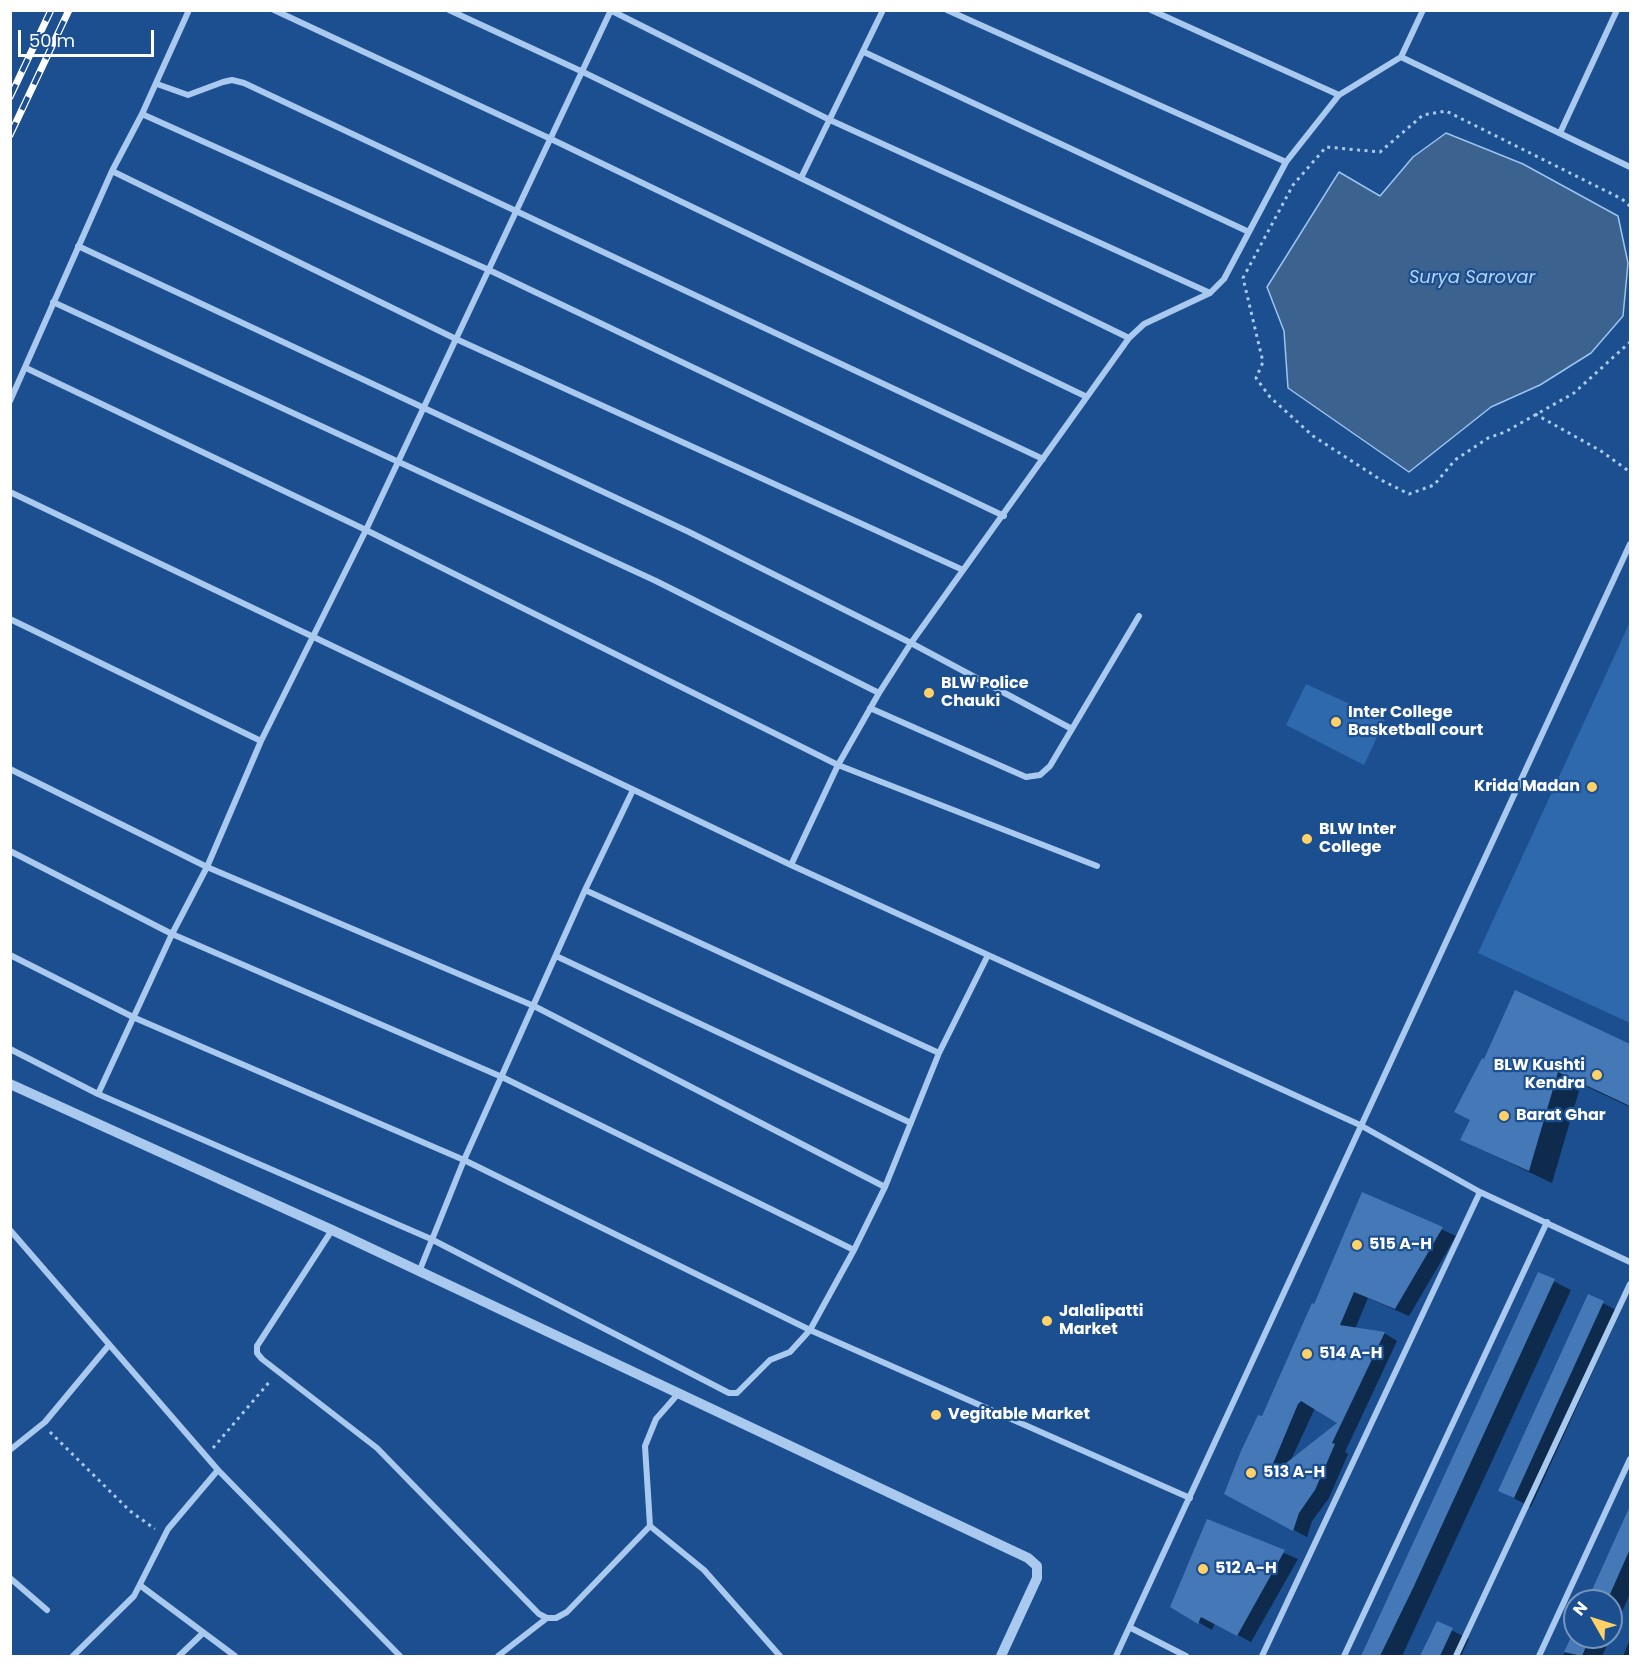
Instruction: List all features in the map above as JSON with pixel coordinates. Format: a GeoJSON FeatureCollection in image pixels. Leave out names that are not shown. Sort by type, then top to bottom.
{"type":"FeatureCollection","features":[{"type":"Feature","properties":{"kind":"street"},"geometry":{"type":"LineString","coordinates":[[10,401],[112,171],[142,114],[189,10]]}},
{"type":"Feature","properties":{"kind":"street"},"geometry":{"type":"LineString","coordinates":[[274,10],[551,139],[1087,397]]}},
{"type":"Feature","properties":{"kind":"street"},"geometry":{"type":"LineString","coordinates":[[449,10],[583,72],[1129,338]]}},
{"type":"Feature","properties":{"kind":"street"},"geometry":{"type":"LineString","coordinates":[[801,178],[883,10]]}},
{"type":"Feature","properties":{"kind":"street"},"geometry":{"type":"LineString","coordinates":[[947,10],[1286,162]]}},
{"type":"Feature","properties":{"kind":"street"},"geometry":{"type":"LineString","coordinates":[[1151,10],[1340,95]]}},
{"type":"Feature","properties":{"kind":"street"},"geometry":{"type":"LineString","coordinates":[[791,865],[838,765],[870,708],[911,643],[1004,516],[1129,338],[1144,324],[1160,314],[1210,293],[1224,279],[1286,162],[1340,95],[1401,57],[1424,10]]}},
{"type":"Feature","properties":{"kind":"street"},"geometry":{"type":"LineString","coordinates":[[1560,133],[1617,10]]}},
{"type":"Feature","properties":{"kind":"street"},"geometry":{"type":"LineString","coordinates":[[98,1094],[172,934],[207,867],[261,741],[366,530],[611,11],[830,120],[1210,293]]}},
{"type":"Feature","properties":{"kind":"street"},"geometry":{"type":"LineString","coordinates":[[864,52],[1249,231]]}},
{"type":"Feature","properties":{"kind":"street"},"geometry":{"type":"LineString","coordinates":[[1401,57],[1630,167]]}},
{"type":"Feature","properties":{"kind":"street"},"geometry":{"type":"LineString","coordinates":[[156,84],[188,95],[223,82],[244,83],[1043,459]]}},
{"type":"Feature","properties":{"kind":"street"},"geometry":{"type":"LineString","coordinates":[[142,114],[489,270],[1004,516]]}},
{"type":"Feature","properties":{"kind":"street"},"geometry":{"type":"LineString","coordinates":[[112,171],[456,339],[963,570]]}},
{"type":"Feature","properties":{"kind":"street"},"geometry":{"type":"LineString","coordinates":[[78,246],[689,532],[911,643],[1072,729]]}},
{"type":"Feature","properties":{"kind":"street"},"geometry":{"type":"LineString","coordinates":[[53,302],[656,581],[879,693]]}},
{"type":"Feature","properties":{"kind":"street"},"geometry":{"type":"LineString","coordinates":[[26,368],[366,530],[838,765],[1097,866]]}},
{"type":"Feature","properties":{"kind":"street"},"geometry":{"type":"LineString","coordinates":[[10,492],[791,865],[1360,1125],[1480,1192],[1630,1262]]}},
{"type":"Feature","properties":{"kind":"street"},"geometry":{"type":"LineString","coordinates":[[1116,1656],[1131,1628],[1360,1125],[1630,544]]}},
{"type":"Feature","properties":{"kind":"street"},"geometry":{"type":"LineString","coordinates":[[870,708],[1026,777],[1040,775],[1050,766],[1138,616]]}},
{"type":"Feature","properties":{"kind":"street"},"geometry":{"type":"LineString","coordinates":[[10,620],[261,741]]}},
{"type":"Feature","properties":{"kind":"street"},"geometry":{"type":"LineString","coordinates":[[10,769],[207,867],[534,1006],[885,1187]]}},
{"type":"Feature","properties":{"kind":"street"},"geometry":{"type":"LineString","coordinates":[[418,1272],[464,1160],[585,890],[633,790]]}},
{"type":"Feature","properties":{"kind":"street"},"geometry":{"type":"LineString","coordinates":[[10,851],[172,934],[502,1077],[854,1250]]}},
{"type":"Feature","properties":{"kind":"street"},"geometry":{"type":"LineString","coordinates":[[585,890],[939,1053]]}},
{"type":"Feature","properties":{"kind":"street"},"geometry":{"type":"LineString","coordinates":[[10,1048],[98,1094],[431,1239],[729,1393],[737,1393],[770,1360],[790,1352],[810,1330],[854,1250],[885,1187],[939,1053],[988,955]]}},
{"type":"Feature","properties":{"kind":"street"},"geometry":{"type":"LineString","coordinates":[[10,956],[135,1018],[464,1160],[810,1330],[1190,1498]]}},
{"type":"Feature","properties":{"kind":"street"},"geometry":{"type":"LineString","coordinates":[[556,956],[911,1123]]}},
{"type":"Feature","properties":{"kind":"street"},"geometry":{"type":"LineString","coordinates":[[10,1084],[332,1230],[1028,1558],[1037,1566],[1037,1578],[1001,1656]]}},
{"type":"Feature","properties":{"kind":"street"},"geometry":{"type":"LineString","coordinates":[[1262,1656],[1480,1192]]}},
{"type":"Feature","properties":{"kind":"street"},"geometry":{"type":"LineString","coordinates":[[1344,1656],[1547,1222]]}},
{"type":"Feature","properties":{"kind":"street"},"geometry":{"type":"LineString","coordinates":[[10,1230],[109,1345],[145,1383],[218,1470],[400,1656]]}},
{"type":"Feature","properties":{"kind":"street"},"geometry":{"type":"LineString","coordinates":[[332,1230],[256,1346],[257,1353],[262,1359],[377,1448],[539,1614],[547,1618],[556,1618],[567,1612],[650,1526]]}},
{"type":"Feature","properties":{"kind":"street"},"geometry":{"type":"LineString","coordinates":[[1456,1656],[1630,1284]]}},
{"type":"Feature","properties":{"kind":"street"},"geometry":{"type":"LineString","coordinates":[[10,1450],[42,1425],[109,1345]]}},
{"type":"Feature","properties":{"kind":"street"},"geometry":{"type":"LineString","coordinates":[[678,1394],[656,1419],[645,1446],[650,1526],[704,1570],[780,1656]]}},
{"type":"Feature","properties":{"kind":"street"},"geometry":{"type":"LineString","coordinates":[[1539,1656],[1630,1460]]}},
{"type":"Feature","properties":{"kind":"street"},"geometry":{"type":"LineString","coordinates":[[73,1656],[141,1586],[165,1536],[176,1519],[218,1470]]}},
{"type":"Feature","properties":{"kind":"street"},"geometry":{"type":"LineString","coordinates":[[10,1578],[47,1610]]}},
{"type":"Feature","properties":{"kind":"street"},"geometry":{"type":"LineString","coordinates":[[141,1586],[235,1656]]}},
{"type":"Feature","properties":{"kind":"street"},"geometry":{"type":"LineString","coordinates":[[498,1656],[547,1618]]}},
{"type":"Feature","properties":{"kind":"street"},"geometry":{"type":"LineString","coordinates":[[1131,1628],[1186,1656]]}},
{"type":"Feature","properties":{"kind":"street"},"geometry":{"type":"LineString","coordinates":[[179,1656],[203,1633]]}},
{"type":"Feature","properties":{"kind":"path"},"geometry":{"type":"LineString","coordinates":[[1630,206],[1622,199],[1446,111],[1423,115],[1380,152],[1326,147],[1293,185],[1243,278],[1263,362],[1256,378],[1266,391],[1312,436],[1381,480],[1409,494],[1434,485],[1455,460],[1488,438],[1505,432],[1574,393],[1630,342]]}},
{"type":"Feature","properties":{"kind":"path"},"geometry":{"type":"LineString","coordinates":[[1535,414],[1602,451],[1630,472]]}},
{"type":"Feature","properties":{"kind":"path"},"geometry":{"type":"LineString","coordinates":[[206,1456],[278,1371]]}},
{"type":"Feature","properties":{"kind":"path"},"geometry":{"type":"LineString","coordinates":[[42,1425],[130,1511],[165,1536]]}},
{"type":"Feature","properties":{"kind":"shaded area","name":"Krida Madan"},"geometry":{"type":"Polygon","coordinates":[[[1630,622],[1630,1023],[1478,953],[1630,622]]]}},
{"type":"Feature","properties":{"kind":"shaded area","name":"Inter College Basketball court"},"geometry":{"type":"Polygon","coordinates":[[[1306,684],[1385,720],[1364,765],[1286,725],[1306,684]]]}},
{"type":"Feature","properties":{"kind":"water","name":"Surya Sarovar"},"geometry":{"type":"Polygon","coordinates":[[[1446,133],[1523,164],[1618,216],[1628,263],[1623,316],[1591,353],[1540,385],[1491,407],[1409,472],[1288,388],[1284,331],[1267,287],[1339,172],[1380,196],[1413,157],[1446,133]]]}},
{"type":"Feature","properties":{"kind":"building"},"geometry":{"type":"Polygon","coordinates":[[[1515,990],[1630,1044],[1630,1106],[1558,1072],[1529,1171],[1460,1140],[1470,1120],[1454,1112],[1482,1058],[1484,1059],[1515,990]]]}},
{"type":"Feature","properties":{"kind":"building"},"geometry":{"type":"Polygon","coordinates":[[[1362,1192],[1443,1227],[1395,1309],[1354,1292],[1340,1325],[1385,1332],[1332,1443],[1335,1444],[1315,1490],[1299,1513],[1293,1531],[1224,1494],[1258,1415],[1262,1416],[1312,1303],[1314,1304],[1362,1192]],[[1301,1401],[1267,1478],[1337,1423],[1301,1401]]]}},
{"type":"Feature","properties":{"kind":"building"},"geometry":{"type":"Polygon","coordinates":[[[1538,1272],[1555,1279],[1414,1586],[1380,1656],[1361,1656],[1538,1272]]]}},
{"type":"Feature","properties":{"kind":"building"},"geometry":{"type":"Polygon","coordinates":[[[1588,1294],[1604,1301],[1514,1498],[1498,1491],[1588,1294]]]}},
{"type":"Feature","properties":{"kind":"building"},"geometry":{"type":"Polygon","coordinates":[[[1630,1506],[1630,1549],[1612,1589],[1592,1589],[1630,1506]]]}},
{"type":"Feature","properties":{"kind":"building"},"geometry":{"type":"Polygon","coordinates":[[[1207,1519],[1285,1550],[1237,1636],[1201,1617],[1198,1624],[1170,1607],[1207,1519]]]}},
{"type":"Feature","properties":{"kind":"building"},"geometry":{"type":"Polygon","coordinates":[[[1437,1621],[1453,1628],[1440,1656],[1420,1656],[1437,1621]]]}},
{"type":"Feature","properties":{"kind":"building"},"geometry":{"type":"Polygon","coordinates":[[[1565,1649],[1585,1649],[1582,1656],[1564,1652],[1565,1649]]]}},
{"type":"Feature","properties":{"kind":"railway"},"geometry":{"type":"LineString","coordinates":[[10,97],[51,10]]}},
{"type":"Feature","properties":{"kind":"railway"},"geometry":{"type":"LineString","coordinates":[[10,135],[69,10]]}},
{"type":"Feature","properties":{"kind":"place","name":"BLW Police Chauki"},"geometry":{"type":"Point","coordinates":[929,693]}},
{"type":"Feature","properties":{"kind":"place","name":"Inter College Basketball court"},"geometry":{"type":"Point","coordinates":[1336,722]}},
{"type":"Feature","properties":{"kind":"place","name":"Krida Madan"},"geometry":{"type":"Point","coordinates":[1592,787]}},
{"type":"Feature","properties":{"kind":"place","name":"BLW Inter College"},"geometry":{"type":"Point","coordinates":[1307,839]}},
{"type":"Feature","properties":{"kind":"place","name":"BLW Kushti Kendra"},"geometry":{"type":"Point","coordinates":[1597,1075]}},
{"type":"Feature","properties":{"kind":"place","name":"Barat Ghar"},"geometry":{"type":"Point","coordinates":[1504,1116]}},
{"type":"Feature","properties":{"kind":"place","name":"515 A-H"},"geometry":{"type":"Point","coordinates":[1357,1245]}},
{"type":"Feature","properties":{"kind":"place","name":"Jalalipatti Market"},"geometry":{"type":"Point","coordinates":[1047,1321]}},
{"type":"Feature","properties":{"kind":"place","name":"514 A-H"},"geometry":{"type":"Point","coordinates":[1307,1354]}},
{"type":"Feature","properties":{"kind":"place","name":"Vegitable Market"},"geometry":{"type":"Point","coordinates":[936,1415]}},
{"type":"Feature","properties":{"kind":"place","name":"513 A-H"},"geometry":{"type":"Point","coordinates":[1251,1473]}},
{"type":"Feature","properties":{"kind":"place","name":"512 A-H"},"geometry":{"type":"Point","coordinates":[1203,1569]}}]}
